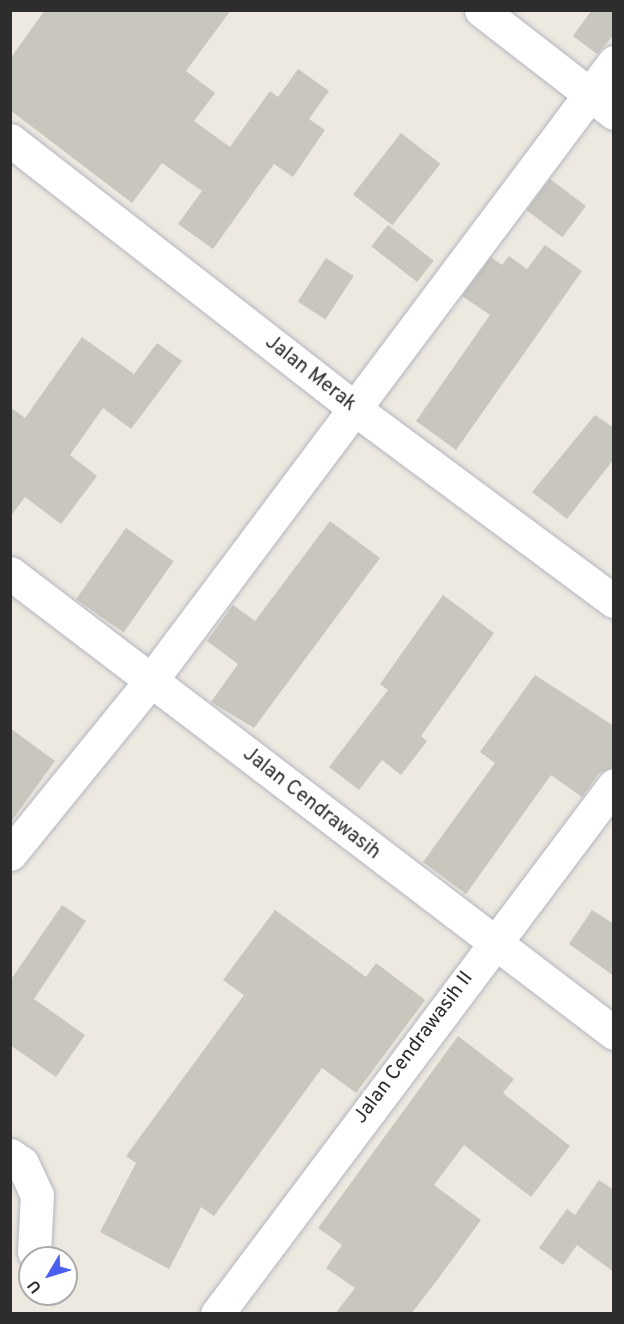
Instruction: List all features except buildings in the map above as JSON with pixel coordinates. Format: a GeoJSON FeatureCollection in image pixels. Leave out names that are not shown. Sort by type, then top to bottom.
{"type":"FeatureCollection","features":[{"type":"Feature","properties":{"kind":"street"},"geometry":{"type":"LineString","coordinates":[[481,10],[601,104]]}},
{"type":"Feature","properties":{"kind":"street"},"geometry":{"type":"LineString","coordinates":[[10,854],[152,679],[355,409],[601,104],[614,62]]}},
{"type":"Feature","properties":{"kind":"street","name":"Jalan Merak"},"geometry":{"type":"LineString","coordinates":[[10,140],[355,409],[614,601]]}},
{"type":"Feature","properties":{"kind":"street","name":"Jalan Cendrawasih"},"geometry":{"type":"LineString","coordinates":[[10,573],[152,679],[492,944],[614,1033]]}},
{"type":"Feature","properties":{"kind":"street","name":"Jalan Cendrawasih II"},"geometry":{"type":"LineString","coordinates":[[216,1314],[492,944],[614,785]]}},
{"type":"Feature","properties":{"kind":"street"},"geometry":{"type":"LineString","coordinates":[[10,1155],[22,1163],[37,1195],[34,1246]]}}]}
